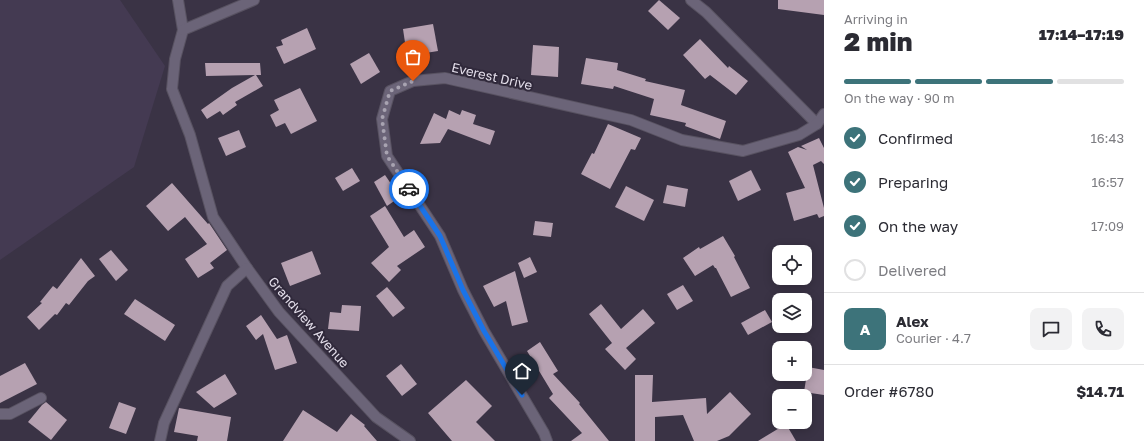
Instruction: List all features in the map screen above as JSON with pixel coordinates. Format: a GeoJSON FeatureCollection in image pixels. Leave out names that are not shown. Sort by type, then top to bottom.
{"type":"FeatureCollection","features":[{"type":"Feature","properties":{"kind":"street"},"geometry":{"type":"LineString","coordinates":[[178,0],[183,30],[254,0]]}},
{"type":"Feature","properties":{"kind":"street"},"geometry":{"type":"LineString","coordinates":[[691,0],[706,12],[817,124]]}},
{"type":"Feature","properties":{"kind":"street","name":"Grandview Avenue"},"geometry":{"type":"LineString","coordinates":[[183,30],[175,59],[172,88],[190,135],[213,217],[279,312],[376,417],[410,441]]}},
{"type":"Feature","properties":{"kind":"street","name":"Everest Drive"},"geometry":{"type":"LineString","coordinates":[[547,441],[544,433],[484,331],[463,290],[440,236],[387,156],[382,119],[390,91],[413,81],[446,78],[631,120],[682,140],[743,151],[799,135],[817,124],[824,114]]}},
{"type":"Feature","properties":{"kind":"street"},"geometry":{"type":"LineString","coordinates":[[160,441],[164,424],[227,286],[247,268]]}},
{"type":"Feature","properties":{"kind":"street"},"geometry":{"type":"LineString","coordinates":[[0,414],[10,414],[41,398]]}},
{"type":"Feature","properties":{"kind":"shaded area"},"geometry":{"type":"Polygon","coordinates":[[[0,0],[120,0],[165,66],[134,167],[0,260],[0,0]]]}},
{"type":"Feature","properties":{"kind":"building"},"geometry":{"type":"Polygon","coordinates":[[[659,0],[680,18],[668,30],[648,11],[659,0]]]}},
{"type":"Feature","properties":{"kind":"building"},"geometry":{"type":"Polygon","coordinates":[[[778,0],[824,0],[824,15],[778,9],[778,0]]]}},
{"type":"Feature","properties":{"kind":"building"},"geometry":{"type":"Polygon","coordinates":[[[433,24],[438,51],[407,56],[403,29],[433,24]]]}},
{"type":"Feature","properties":{"kind":"building"},"geometry":{"type":"Polygon","coordinates":[[[307,28],[316,49],[284,64],[276,47],[283,45],[281,40],[307,28]]]}},
{"type":"Feature","properties":{"kind":"building"},"geometry":{"type":"Polygon","coordinates":[[[700,39],[728,68],[729,66],[748,81],[736,95],[710,75],[705,79],[683,55],[700,39]]]}},
{"type":"Feature","properties":{"kind":"building"},"geometry":{"type":"Polygon","coordinates":[[[533,45],[559,47],[558,77],[531,75],[533,45]]]}},
{"type":"Feature","properties":{"kind":"building"},"geometry":{"type":"Polygon","coordinates":[[[369,53],[380,72],[361,84],[350,64],[369,53]]]}},
{"type":"Feature","properties":{"kind":"building"},"geometry":{"type":"Polygon","coordinates":[[[586,58],[618,63],[617,70],[646,79],[645,81],[685,90],[681,105],[726,121],[720,139],[685,126],[686,123],[650,115],[654,99],[614,86],[613,89],[581,84],[586,58]]]}},
{"type":"Feature","properties":{"kind":"building"},"geometry":{"type":"Polygon","coordinates":[[[205,63],[260,63],[261,75],[256,75],[263,86],[235,102],[237,105],[223,115],[220,111],[207,119],[201,110],[232,88],[255,75],[206,76],[205,63]]]}},
{"type":"Feature","properties":{"kind":"building"},"geometry":{"type":"Polygon","coordinates":[[[300,88],[317,121],[291,134],[285,123],[276,127],[270,115],[279,110],[274,100],[300,88]]]}},
{"type":"Feature","properties":{"kind":"building"},"geometry":{"type":"Polygon","coordinates":[[[449,110],[460,115],[462,110],[476,115],[473,124],[495,131],[490,145],[448,129],[440,143],[420,144],[434,113],[446,119],[449,110]]]}},
{"type":"Feature","properties":{"kind":"building"},"geometry":{"type":"Polygon","coordinates":[[[608,124],[641,138],[635,150],[631,149],[610,189],[581,174],[592,153],[594,154],[608,124]]]}},
{"type":"Feature","properties":{"kind":"building"},"geometry":{"type":"Polygon","coordinates":[[[239,130],[246,147],[226,156],[218,138],[239,130]]]}},
{"type":"Feature","properties":{"kind":"building"},"geometry":{"type":"Polygon","coordinates":[[[819,138],[824,148],[824,164],[821,161],[813,165],[824,208],[824,216],[819,218],[817,214],[794,221],[786,193],[805,188],[788,152],[798,147],[807,150],[801,146],[819,138]]]}},
{"type":"Feature","properties":{"kind":"building"},"geometry":{"type":"Polygon","coordinates":[[[352,168],[360,181],[343,191],[335,178],[352,168]]]}},
{"type":"Feature","properties":{"kind":"building"},"geometry":{"type":"Polygon","coordinates":[[[751,170],[761,190],[738,201],[729,181],[751,170]]]}},
{"type":"Feature","properties":{"kind":"building"},"geometry":{"type":"Polygon","coordinates":[[[385,175],[400,197],[387,206],[374,182],[385,175]]]}},
{"type":"Feature","properties":{"kind":"building"},"geometry":{"type":"Polygon","coordinates":[[[172,183],[208,224],[209,223],[227,250],[210,263],[214,268],[198,278],[185,259],[207,244],[185,217],[168,231],[146,206],[172,183]]]}},
{"type":"Feature","properties":{"kind":"building"},"geometry":{"type":"Polygon","coordinates":[[[667,185],[688,189],[685,207],[663,203],[667,185]]]}},
{"type":"Feature","properties":{"kind":"building"},"geometry":{"type":"Polygon","coordinates":[[[626,186],[654,200],[644,221],[615,207],[626,186]]]}},
{"type":"Feature","properties":{"kind":"building"},"geometry":{"type":"Polygon","coordinates":[[[385,206],[404,237],[414,230],[425,247],[397,266],[401,270],[389,282],[371,263],[389,247],[370,216],[385,206]]]}},
{"type":"Feature","properties":{"kind":"building"},"geometry":{"type":"Polygon","coordinates":[[[535,221],[553,223],[551,237],[533,235],[535,221]]]}},
{"type":"Feature","properties":{"kind":"building"},"geometry":{"type":"Polygon","coordinates":[[[723,236],[735,256],[734,257],[750,288],[731,297],[713,265],[695,276],[683,258],[699,247],[700,249],[723,236]]]}},
{"type":"Feature","properties":{"kind":"building"},"geometry":{"type":"Polygon","coordinates":[[[111,250],[128,270],[116,281],[99,259],[111,250]]]}},
{"type":"Feature","properties":{"kind":"building"},"geometry":{"type":"Polygon","coordinates":[[[312,251],[321,274],[290,286],[281,263],[312,251]]]}},
{"type":"Feature","properties":{"kind":"building"},"geometry":{"type":"Polygon","coordinates":[[[530,257],[537,272],[524,278],[518,263],[530,257]]]}},
{"type":"Feature","properties":{"kind":"building"},"geometry":{"type":"Polygon","coordinates":[[[81,258],[95,276],[88,281],[69,305],[66,303],[57,315],[55,314],[39,330],[27,317],[42,303],[40,302],[53,286],[57,289],[81,258]]]}},
{"type":"Feature","properties":{"kind":"building"},"geometry":{"type":"Polygon","coordinates":[[[515,271],[528,322],[512,326],[506,301],[494,307],[483,286],[515,271]]]}},
{"type":"Feature","properties":{"kind":"building"},"geometry":{"type":"Polygon","coordinates":[[[683,285],[693,301],[677,310],[667,294],[683,285]]]}},
{"type":"Feature","properties":{"kind":"building"},"geometry":{"type":"Polygon","coordinates":[[[387,287],[405,308],[393,317],[376,296],[387,287]]]}},
{"type":"Feature","properties":{"kind":"building"},"geometry":{"type":"Polygon","coordinates":[[[135,299],[175,325],[165,341],[124,314],[135,299]]]}},
{"type":"Feature","properties":{"kind":"building"},"geometry":{"type":"Polygon","coordinates":[[[601,304],[621,329],[643,309],[655,323],[626,348],[636,359],[625,370],[605,349],[612,343],[589,314],[601,304]]]}},
{"type":"Feature","properties":{"kind":"building"},"geometry":{"type":"Polygon","coordinates":[[[342,305],[361,306],[359,331],[328,329],[330,312],[341,313],[342,305]]]}},
{"type":"Feature","properties":{"kind":"building"},"geometry":{"type":"Polygon","coordinates":[[[765,310],[772,322],[748,335],[741,323],[765,310]]]}},
{"type":"Feature","properties":{"kind":"building"},"geometry":{"type":"Polygon","coordinates":[[[261,315],[277,339],[287,335],[297,363],[275,370],[263,334],[256,340],[246,326],[261,315]]]}},
{"type":"Feature","properties":{"kind":"building"},"geometry":{"type":"Polygon","coordinates":[[[540,342],[558,371],[553,374],[580,403],[579,404],[609,441],[571,441],[582,433],[549,398],[553,394],[527,351],[540,342]]]}},
{"type":"Feature","properties":{"kind":"building"},"geometry":{"type":"Polygon","coordinates":[[[25,363],[37,384],[0,403],[0,376],[25,363]]]}},
{"type":"Feature","properties":{"kind":"building"},"geometry":{"type":"Polygon","coordinates":[[[401,364],[417,384],[402,396],[386,376],[401,364]]]}},
{"type":"Feature","properties":{"kind":"building"},"geometry":{"type":"Polygon","coordinates":[[[812,368],[824,370],[824,395],[812,393],[812,389],[804,389],[806,381],[812,381],[812,368]]]}},
{"type":"Feature","properties":{"kind":"building"},"geometry":{"type":"Polygon","coordinates":[[[225,374],[237,394],[214,408],[196,392],[225,374]]]}},
{"type":"Feature","properties":{"kind":"building"},"geometry":{"type":"Polygon","coordinates":[[[635,375],[653,375],[652,402],[706,398],[707,414],[730,392],[751,414],[729,436],[717,441],[694,441],[683,415],[655,417],[655,441],[635,441],[635,375]]]}},
{"type":"Feature","properties":{"kind":"building"},"geometry":{"type":"Polygon","coordinates":[[[466,380],[492,406],[476,422],[495,441],[452,441],[428,413],[466,380]]]}},
{"type":"Feature","properties":{"kind":"building"},"geometry":{"type":"Polygon","coordinates":[[[46,402],[67,420],[51,440],[28,422],[46,402]]]}},
{"type":"Feature","properties":{"kind":"building"},"geometry":{"type":"Polygon","coordinates":[[[119,402],[136,408],[126,434],[109,428],[119,402]]]}},
{"type":"Feature","properties":{"kind":"building"},"geometry":{"type":"Polygon","coordinates":[[[179,408],[231,417],[227,441],[197,441],[198,436],[174,432],[179,408]]]}},
{"type":"Feature","properties":{"kind":"building"},"geometry":{"type":"Polygon","coordinates":[[[303,410],[337,432],[351,414],[365,425],[364,426],[377,441],[283,441],[303,410]]]}},
{"type":"Feature","properties":{"kind":"building"},"geometry":{"type":"Polygon","coordinates":[[[778,429],[789,429],[796,441],[758,441],[778,429]]]}},
{"type":"Feature","properties":{"kind":"way so far"},"geometry":{"type":"LineString","coordinates":[[409,189],[387,156],[382,119],[390,91],[413,81]]}},
{"type":"Feature","properties":{"kind":"route"},"geometry":{"type":"LineString","coordinates":[[409,189],[440,236],[463,290],[484,331],[522,395]]}}]}
